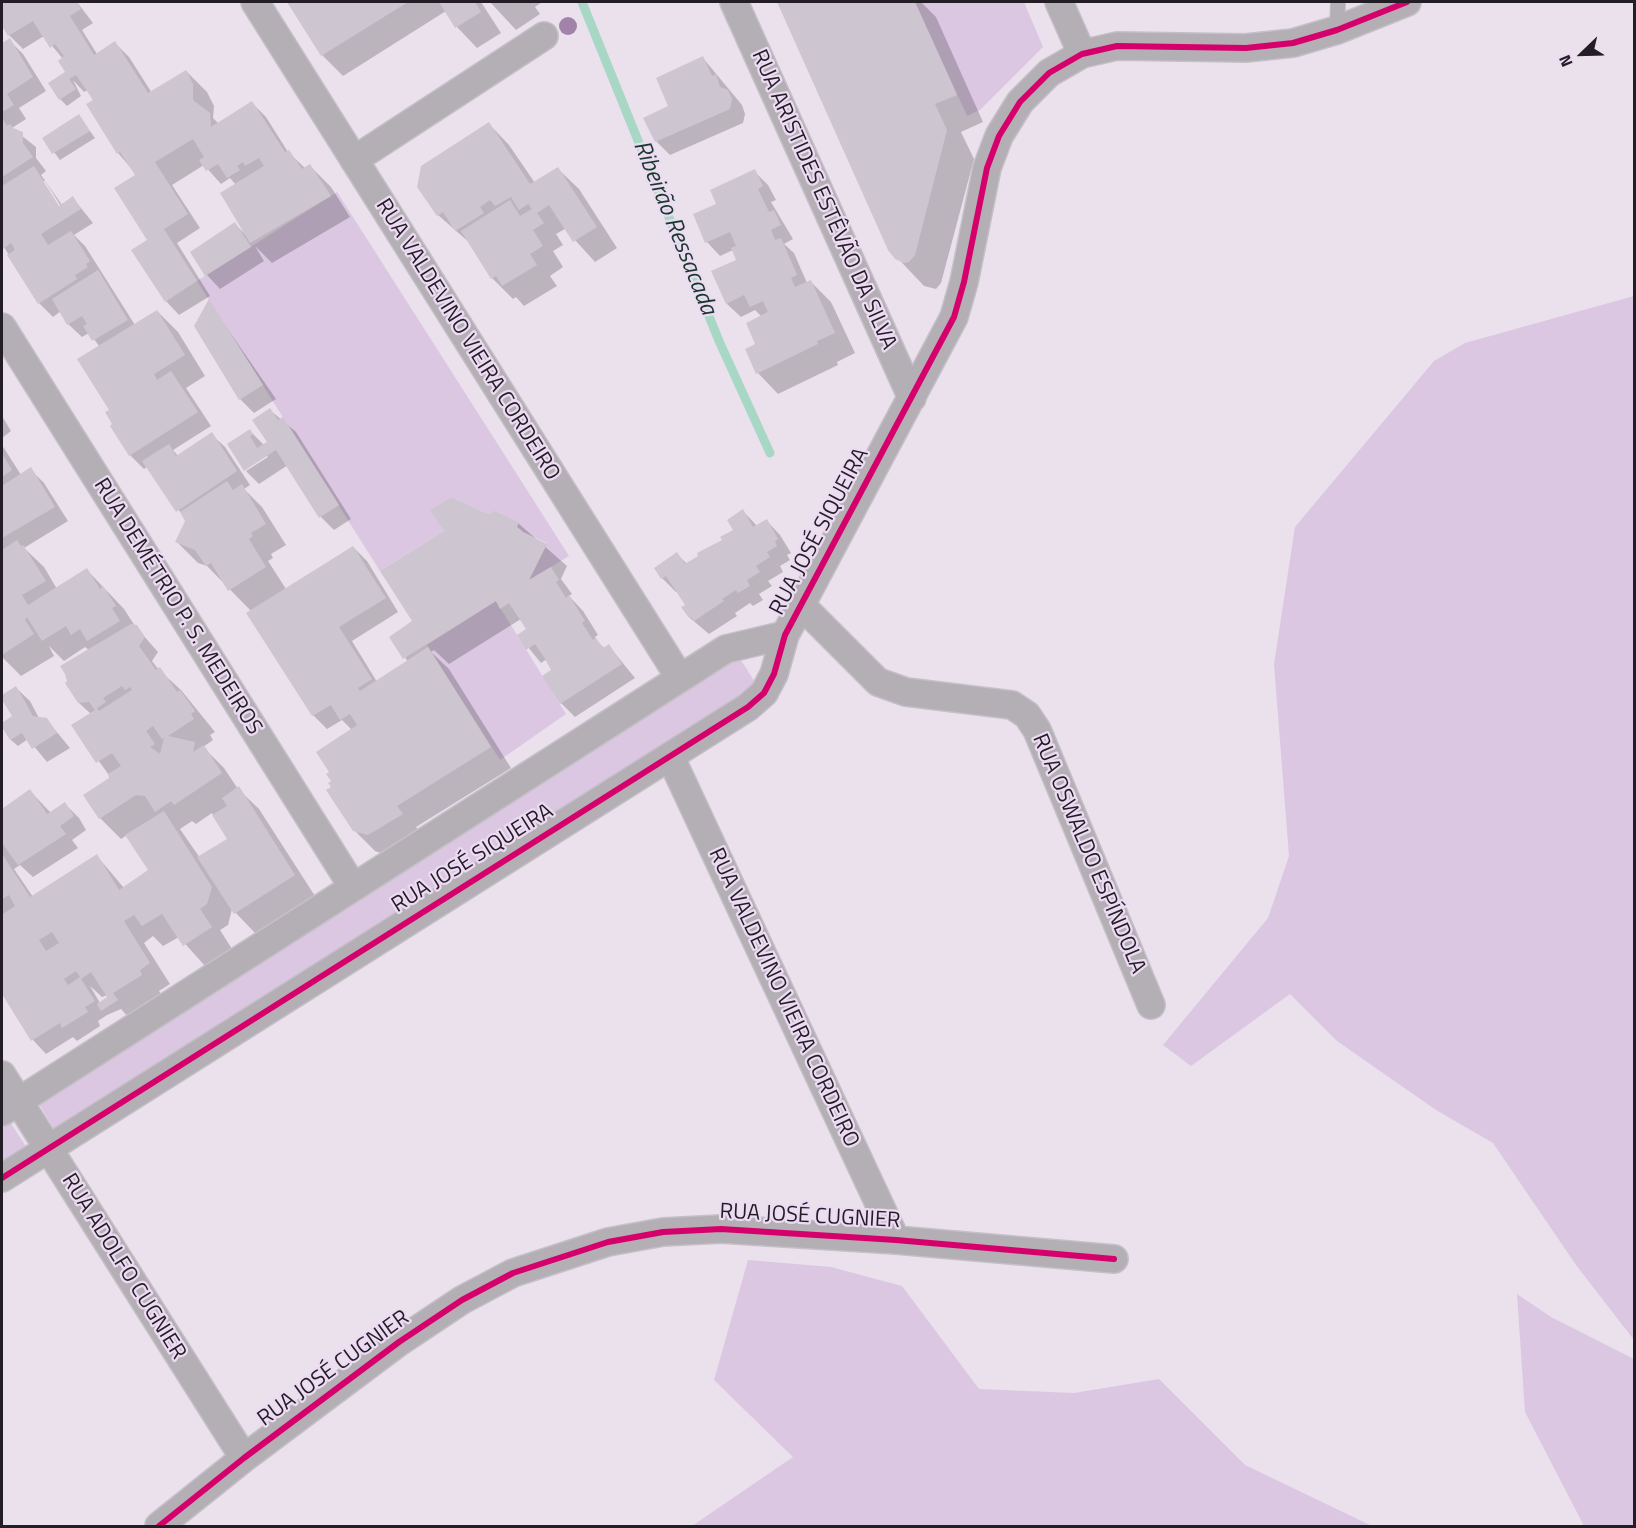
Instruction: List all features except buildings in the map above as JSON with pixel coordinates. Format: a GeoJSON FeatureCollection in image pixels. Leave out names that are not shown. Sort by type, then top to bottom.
{"type":"FeatureCollection","features":[{"type":"Feature","properties":{"kind":"street","name":"RUA VALDEVINO VIEIRA CORDEIRO"},"geometry":{"type":"LineString","coordinates":[[255,2],[680,678]]}},
{"type":"Feature","properties":{"kind":"street","name":"RUA ARISTIDES ESTÊVÃO DA SILVA"},"geometry":{"type":"LineString","coordinates":[[734,2],[912,398]]}},
{"type":"Feature","properties":{"kind":"street"},"geometry":{"type":"LineString","coordinates":[[1059,2],[1082,54]]}},
{"type":"Feature","properties":{"kind":"street","name":"RUA JOSÉ SIQUEIRA"},"geometry":{"type":"LineString","coordinates":[[2,1178],[748,707],[764,693],[774,674],[785,635],[954,317],[987,168],[999,136],[1020,102],[1049,73],[1082,54],[1117,46],[1246,48],[1293,43],[1337,30],[1407,2]]}},
{"type":"Feature","properties":{"kind":"street"},"geometry":{"type":"LineString","coordinates":[[354,159],[544,36]]}},
{"type":"Feature","properties":{"kind":"street","name":"RUA DEMÉTRIO P. S. MEDEIROS"},"geometry":{"type":"LineString","coordinates":[[2,327],[353,887]]}},
{"type":"Feature","properties":{"kind":"street","name":"RUA OSWALDO ESPÍNDOLA"},"geometry":{"type":"LineString","coordinates":[[801,605],[878,681],[906,692],[1012,705],[1027,715],[1037,730],[1151,1005]]}},
{"type":"Feature","properties":{"kind":"street","name":"RUA JOSÉ SIQUEIRA"},"geometry":{"type":"LineString","coordinates":[[10,1106],[726,649],[785,635]]}},
{"type":"Feature","properties":{"kind":"street","name":"RUA VALDEVINO VIEIRA CORDEIRO"},"geometry":{"type":"LineString","coordinates":[[670,756],[896,1240]]}},
{"type":"Feature","properties":{"kind":"street","name":"RUA ADOLFO CUGNIER"},"geometry":{"type":"LineString","coordinates":[[2,1075],[10,1106],[48,1149],[244,1458]]}},
{"type":"Feature","properties":{"kind":"street","name":"RUA JOSÉ CUGNIER"},"geometry":{"type":"LineString","coordinates":[[159,1527],[244,1458],[399,1342],[462,1300],[513,1273],[608,1242],[663,1232],[721,1228],[1114,1259]]}},
{"type":"Feature","properties":{"kind":"lane"},"geometry":{"type":"LineString","coordinates":[[1337,30],[1338,2]]}},
{"type":"Feature","properties":{"kind":"shaded area"},"geometry":{"type":"Polygon","coordinates":[[[915,2],[1024,2],[1043,47],[980,110],[967,116],[915,2]]]}},
{"type":"Feature","properties":{"kind":"shaded area"},"geometry":{"type":"Polygon","coordinates":[[[337,192],[569,556],[529,580],[547,543],[523,532],[517,527],[519,522],[493,510],[491,514],[484,512],[451,497],[431,510],[444,531],[380,571],[197,281],[337,192]]]}},
{"type":"Feature","properties":{"kind":"shaded area"},"geometry":{"type":"Polygon","coordinates":[[[1634,296],[1634,1340],[1576,1265],[1493,1143],[1436,1110],[1337,1041],[1290,994],[1191,1066],[1163,1045],[1268,918],[1289,856],[1274,664],[1295,527],[1434,361],[1465,343],[1634,296]]]}},
{"type":"Feature","properties":{"kind":"shaded area"},"geometry":{"type":"Polygon","coordinates":[[[496,601],[566,714],[500,760],[427,645],[496,601]]]}},
{"type":"Feature","properties":{"kind":"shaded area"},"geometry":{"type":"Polygon","coordinates":[[[739,657],[758,687],[55,1131],[39,1104],[739,657]]]}},
{"type":"Feature","properties":{"kind":"shaded area"},"geometry":{"type":"Polygon","coordinates":[[[10,1122],[27,1148],[2,1164],[2,1128],[10,1122]]]}},
{"type":"Feature","properties":{"kind":"shaded area"},"geometry":{"type":"Polygon","coordinates":[[[748,1260],[831,1267],[902,1286],[979,1389],[1074,1393],[1159,1379],[1245,1465],[1372,1526],[692,1526],[793,1457],[714,1380],[748,1260]]]}},
{"type":"Feature","properties":{"kind":"shaded area"},"geometry":{"type":"Polygon","coordinates":[[[1517,1294],[1551,1317],[1634,1359],[1634,1526],[1584,1526],[1525,1412],[1517,1294]]]}},
{"type":"Feature","properties":{"kind":"waterway","name":"Ribeirão Ressacada"},"geometry":{"type":"LineString","coordinates":[[582,2],[719,341],[770,453]]}},
{"type":"Feature","properties":{"kind":"cycle path"},"geometry":{"type":"LineString","coordinates":[[2,1178],[748,707],[764,693],[774,674],[785,635],[954,317],[964,282],[987,168],[999,136],[1020,102],[1049,73],[1082,54],[1117,46],[1246,48],[1293,43],[1337,30],[1407,2]]}},
{"type":"Feature","properties":{"kind":"cycle path"},"geometry":{"type":"LineString","coordinates":[[159,1526],[244,1458],[399,1342],[462,1300],[513,1273],[608,1242],[663,1232],[721,1229],[896,1240],[1114,1259]]}}]}
